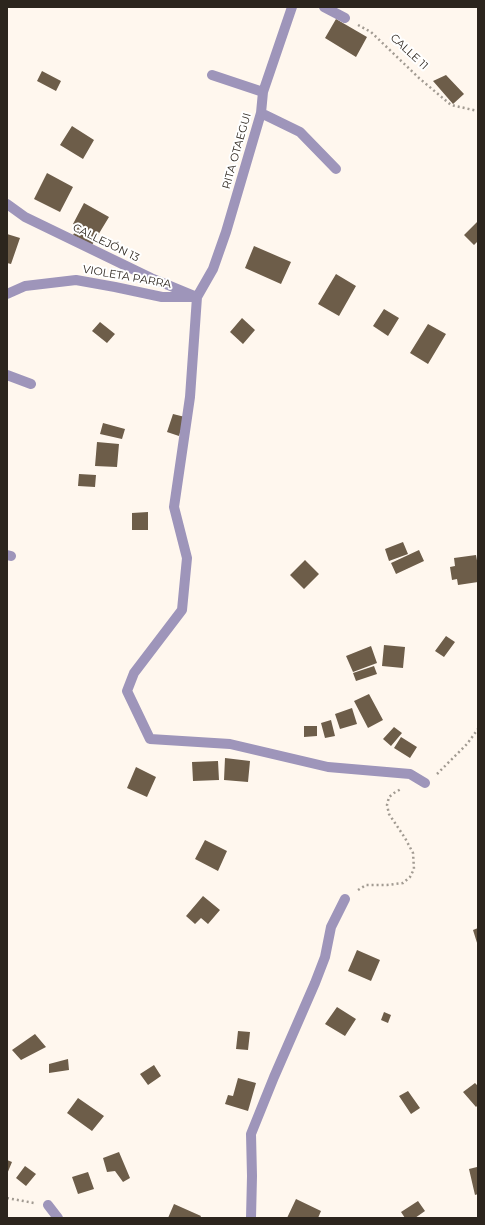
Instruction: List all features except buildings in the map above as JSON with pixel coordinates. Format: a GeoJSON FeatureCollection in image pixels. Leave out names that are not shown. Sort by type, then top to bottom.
{"type":"FeatureCollection","features":[{"type":"Feature","properties":{"kind":"street","name":"RITA OTAEGUI"},"geometry":{"type":"LineString","coordinates":[[197,298],[213,269],[226,232],[261,113],[263,92],[292,7]]}},
{"type":"Feature","properties":{"kind":"street"},"geometry":{"type":"LineString","coordinates":[[324,7],[345,18]]}},
{"type":"Feature","properties":{"kind":"street"},"geometry":{"type":"LineString","coordinates":[[212,75],[263,92]]}},
{"type":"Feature","properties":{"kind":"street"},"geometry":{"type":"LineString","coordinates":[[261,113],[300,132],[336,169]]}},
{"type":"Feature","properties":{"kind":"street","name":"CALLEJÓN 13"},"geometry":{"type":"LineString","coordinates":[[7,204],[25,217],[151,278],[197,298]]}},
{"type":"Feature","properties":{"kind":"street","name":"VIOLETA PARRA"},"geometry":{"type":"LineString","coordinates":[[7,294],[25,286],[76,280],[162,298],[197,298]]}},
{"type":"Feature","properties":{"kind":"street"},"geometry":{"type":"LineString","coordinates":[[197,298],[190,397],[174,507],[188,558],[182,610],[134,673],[127,691],[150,739],[230,744],[328,767],[410,774],[425,783]]}},
{"type":"Feature","properties":{"kind":"street"},"geometry":{"type":"LineString","coordinates":[[7,375],[31,384]]}},
{"type":"Feature","properties":{"kind":"street"},"geometry":{"type":"LineString","coordinates":[[251,1218],[251,1134],[315,983],[325,957],[331,927],[345,899]]}},
{"type":"Feature","properties":{"kind":"street"},"geometry":{"type":"LineString","coordinates":[[48,1205],[58,1218]]}},
{"type":"Feature","properties":{"kind":"path","name":"CALLE 11"},"geometry":{"type":"LineString","coordinates":[[345,18],[370,32],[450,105],[478,111]]}},
{"type":"Feature","properties":{"kind":"path"},"geometry":{"type":"LineString","coordinates":[[345,899],[366,885],[387,885],[402,882],[410,877],[414,869],[413,854],[405,838],[389,814],[387,805],[389,797],[401,790],[425,783],[437,774],[467,744],[478,729]]}},
{"type":"Feature","properties":{"kind":"path"},"geometry":{"type":"LineString","coordinates":[[7,1198],[48,1205]]}}]}
